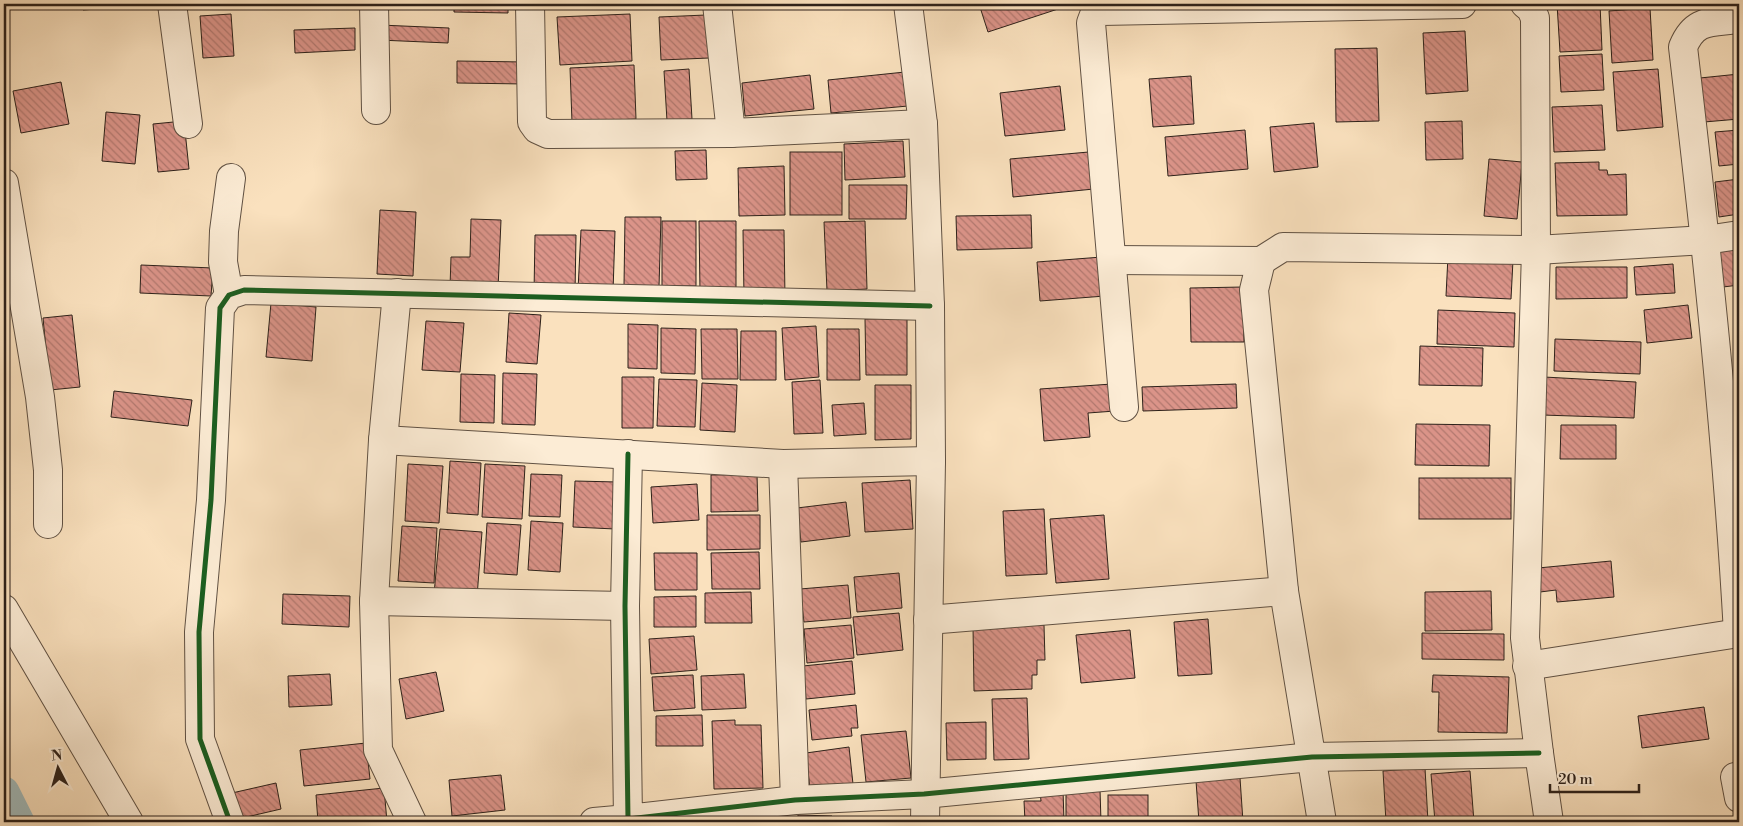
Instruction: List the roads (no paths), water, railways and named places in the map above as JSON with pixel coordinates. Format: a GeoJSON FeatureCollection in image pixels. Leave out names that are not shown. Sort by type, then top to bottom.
{"type":"FeatureCollection","features":[{"type":"Feature","properties":{"kind":"street"},"geometry":{"type":"LineString","coordinates":[[172,4],[188,124]]}},
{"type":"Feature","properties":{"kind":"street"},"geometry":{"type":"LineString","coordinates":[[374,4],[376,110]]}},
{"type":"Feature","properties":{"kind":"street"},"geometry":{"type":"LineString","coordinates":[[530,4],[532,122],[537,129],[548,134],[731,133],[923,124]]}},
{"type":"Feature","properties":{"kind":"street"},"geometry":{"type":"LineString","coordinates":[[718,4],[731,133]]}},
{"type":"Feature","properties":{"kind":"street"},"geometry":{"type":"LineString","coordinates":[[908,4],[923,124],[930,306],[931,461],[925,822]]}},
{"type":"Feature","properties":{"kind":"street"},"geometry":{"type":"LineString","coordinates":[[1124,407],[1091,23],[1088,9],[1101,11],[1462,4]]}},
{"type":"Feature","properties":{"kind":"street"},"geometry":{"type":"LineString","coordinates":[[1525,4],[1532,9],[1535,18],[1536,250],[1524,638],[1538,753],[1549,822]]}},
{"type":"Feature","properties":{"kind":"street"},"geometry":{"type":"LineString","coordinates":[[1528,666],[1739,633],[1731,507],[1733,455],[1683,47],[1688,34],[1698,26],[1739,19]]}},
{"type":"Feature","properties":{"kind":"street"},"geometry":{"type":"LineString","coordinates":[[229,295],[224,262],[224,230],[231,178]]}},
{"type":"Feature","properties":{"kind":"street"},"geometry":{"type":"LineString","coordinates":[[4,183],[40,397],[48,470],[48,524]]}},
{"type":"Feature","properties":{"kind":"street"},"geometry":{"type":"LineString","coordinates":[[1112,260],[1260,261],[1283,248],[1536,250],[1706,240],[1739,235]]}},
{"type":"Feature","properties":{"kind":"street"},"geometry":{"type":"LineString","coordinates":[[1260,261],[1254,290],[1284,591],[1322,822]]}},
{"type":"Feature","properties":{"kind":"street"},"geometry":{"type":"LineString","coordinates":[[230,822],[200,738],[199,641],[211,500],[220,308],[229,295],[244,290],[930,306]]}},
{"type":"Feature","properties":{"kind":"street"},"geometry":{"type":"LineString","coordinates":[[397,293],[383,440],[374,601],[378,750],[412,822]]}},
{"type":"Feature","properties":{"kind":"street"},"geometry":{"type":"LineString","coordinates":[[383,440],[783,464],[931,461]]}},
{"type":"Feature","properties":{"kind":"street"},"geometry":{"type":"LineString","coordinates":[[628,454],[625,606],[628,819]]}},
{"type":"Feature","properties":{"kind":"street"},"geometry":{"type":"LineString","coordinates":[[783,464],[795,800]]}},
{"type":"Feature","properties":{"kind":"street"},"geometry":{"type":"LineString","coordinates":[[928,620],[1284,591]]}},
{"type":"Feature","properties":{"kind":"street"},"geometry":{"type":"LineString","coordinates":[[374,601],[625,606]]}},
{"type":"Feature","properties":{"kind":"street"},"geometry":{"type":"LineString","coordinates":[[4,609],[129,822]]}},
{"type":"Feature","properties":{"kind":"street"},"geometry":{"type":"LineString","coordinates":[[594,822],[795,800],[924,794],[1312,757],[1538,753]]}},
{"type":"Feature","properties":{"kind":"waterway"},"geometry":{"type":"LineString","coordinates":[[4,792],[19,822]]}}]}
